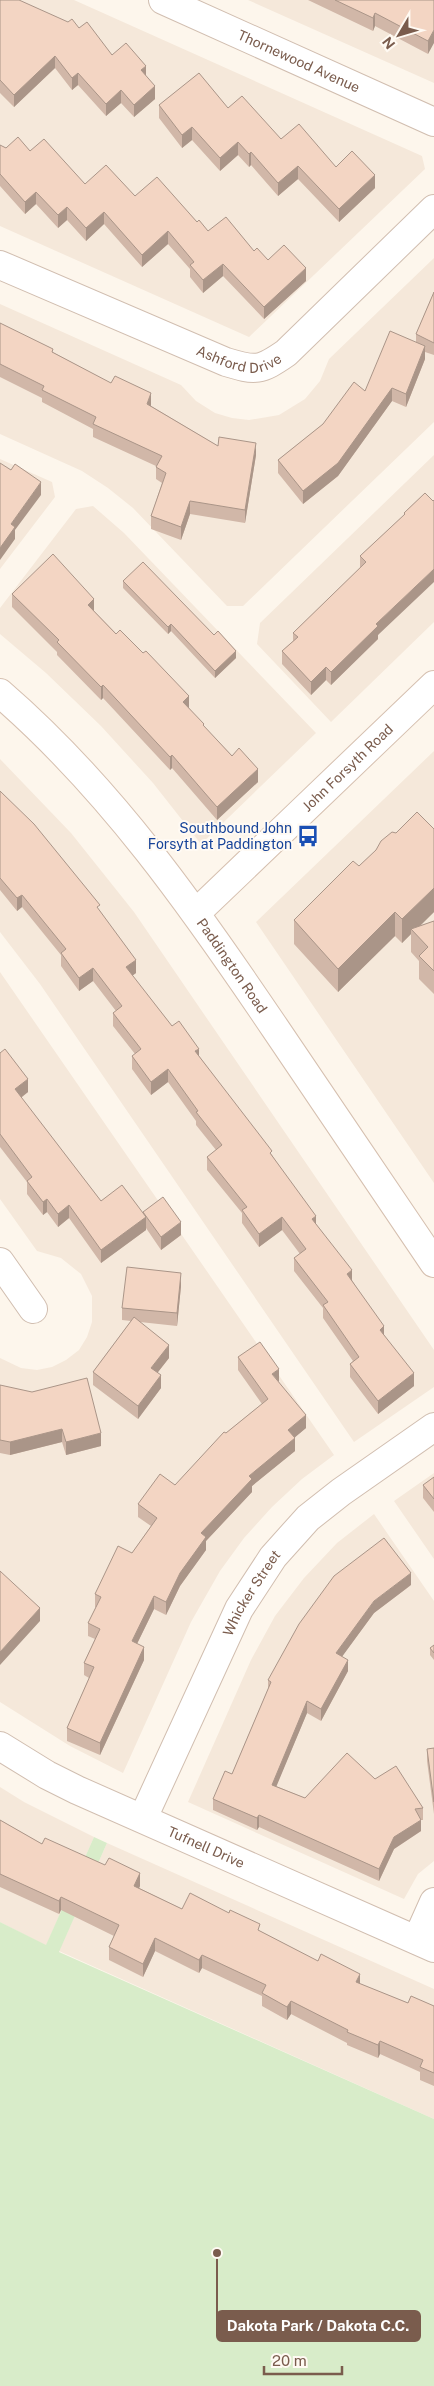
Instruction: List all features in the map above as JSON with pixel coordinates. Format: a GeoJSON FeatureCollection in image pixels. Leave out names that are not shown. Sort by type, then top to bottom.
{"type":"FeatureCollection","features":[{"type":"Feature","properties":{"kind":"street","name":"Thornewood Avenue"},"geometry":{"type":"LineString","coordinates":[[163,0],[434,122]]}},
{"type":"Feature","properties":{"kind":"street","name":"Ashford Drive"},"geometry":{"type":"LineString","coordinates":[[0,265],[226,362],[245,368],[260,368],[286,354],[434,209]]}},
{"type":"Feature","properties":{"kind":"street","name":"John Forsyth Road"},"geometry":{"type":"LineString","coordinates":[[196,913],[434,684]]}},
{"type":"Feature","properties":{"kind":"street","name":"Paddington Road"},"geometry":{"type":"LineString","coordinates":[[0,693],[69,758],[116,811],[196,913],[434,1263]]}},
{"type":"Feature","properties":{"kind":"street"},"geometry":{"type":"LineString","coordinates":[[0,1262],[33,1309]]}},
{"type":"Feature","properties":{"kind":"street","name":"Whicker Street"},"geometry":{"type":"LineString","coordinates":[[142,1818],[239,1609],[274,1557],[308,1518],[341,1492],[434,1427]]}},
{"type":"Feature","properties":{"kind":"street","name":"Tufnell Drive"},"geometry":{"type":"LineString","coordinates":[[0,1746],[47,1775],[425,1944],[434,1902]]}},
{"type":"Feature","properties":{"kind":"shaded area"},"geometry":{"type":"Polygon","coordinates":[[[0,0],[74,0],[422,156],[425,169],[249,337],[0,226],[0,0]]]}},
{"type":"Feature","properties":{"kind":"shaded area"},"geometry":{"type":"Polygon","coordinates":[[[248,0],[434,0],[434,83],[248,0]]]}},
{"type":"Feature","properties":{"kind":"shaded area"},"geometry":{"type":"Polygon","coordinates":[[[434,258],[434,422],[243,606],[227,606],[133,508],[108,488],[82,471],[0,434],[0,304],[181,385],[196,401],[215,413],[249,420],[279,415],[305,399],[320,381],[329,359],[434,258]]]}},
{"type":"Feature","properties":{"kind":"shaded area"},"geometry":{"type":"Polygon","coordinates":[[[434,455],[434,622],[331,722],[257,644],[260,623],[434,455]]]}},
{"type":"Feature","properties":{"kind":"shaded area"},"geometry":{"type":"Polygon","coordinates":[[[0,459],[52,482],[55,497],[0,569],[0,459]]]}},
{"type":"Feature","properties":{"kind":"shaded area"},"geometry":{"type":"Polygon","coordinates":[[[93,506],[124,533],[316,733],[201,844],[153,783],[101,726],[46,673],[0,634],[0,608],[76,509],[93,506]]]}},
{"type":"Feature","properties":{"kind":"shaded area"},"geometry":{"type":"Polygon","coordinates":[[[434,751],[434,1183],[256,922],[434,751]]]}},
{"type":"Feature","properties":{"kind":"shaded area"},"geometry":{"type":"Polygon","coordinates":[[[0,759],[71,833],[134,912],[434,1350],[434,1387],[354,1442],[40,984],[0,932],[0,759]]]}},
{"type":"Feature","properties":{"kind":"shaded area"},"geometry":{"type":"Polygon","coordinates":[[[0,972],[334,1455],[302,1479],[272,1507],[244,1538],[220,1571],[191,1622],[123,1773],[70,1746],[0,1702],[0,1358],[21,1368],[37,1370],[52,1367],[66,1360],[79,1350],[87,1337],[92,1322],[92,1296],[81,1274],[61,1258],[37,1251],[0,1199],[0,972]]]}},
{"type":"Feature","properties":{"kind":"shaded area"},"geometry":{"type":"Polygon","coordinates":[[[434,1473],[434,1559],[394,1501],[434,1473]]]}},
{"type":"Feature","properties":{"kind":"shaded area"},"geometry":{"type":"Polygon","coordinates":[[[374,1514],[434,1601],[434,1861],[418,1874],[404,1899],[188,1802],[251,1660],[275,1616],[304,1578],[337,1543],[374,1514]]]}},
{"type":"Feature","properties":{"kind":"shaded area"},"geometry":{"type":"Polygon","coordinates":[[[0,1787],[24,1802],[94,1837],[46,1946],[0,1922],[0,1787]]]}},
{"type":"Feature","properties":{"kind":"shaded area"},"geometry":{"type":"Polygon","coordinates":[[[107,1843],[434,1989],[434,2119],[59,1951],[107,1843]]]}},
{"type":"Feature","properties":{"kind":"green space"},"geometry":{"type":"Polygon","coordinates":[[[94,1837],[107,1843],[59,1952],[434,2119],[434,2386],[0,2386],[0,1922],[46,1945],[94,1837]]]}},
{"type":"Feature","properties":{"kind":"building"},"geometry":{"type":"Polygon","coordinates":[[[0,0],[19,0],[68,22],[72,19],[79,28],[87,22],[112,55],[126,43],[146,66],[141,70],[155,86],[134,105],[121,90],[106,104],[78,73],[72,78],[55,56],[14,95],[0,80],[0,0]]]}},
{"type":"Feature","properties":{"kind":"building"},"geometry":{"type":"Polygon","coordinates":[[[335,0],[434,0],[434,30],[428,41],[375,13],[373,18],[335,0]]]}},
{"type":"Feature","properties":{"kind":"building"},"geometry":{"type":"Polygon","coordinates":[[[199,73],[228,108],[242,96],[281,139],[299,124],[336,167],[352,151],[375,175],[339,209],[298,166],[278,183],[251,152],[249,154],[238,142],[220,158],[192,127],[182,135],[159,105],[199,73]]]}},
{"type":"Feature","properties":{"kind":"building"},"geometry":{"type":"Polygon","coordinates":[[[18,137],[30,151],[44,139],[85,184],[106,165],[135,196],[157,177],[197,222],[199,220],[208,231],[226,217],[254,251],[257,248],[268,260],[284,245],[306,268],[264,307],[223,264],[203,280],[190,265],[194,262],[168,231],[142,255],[104,212],[86,228],[67,207],[58,215],[36,192],[25,202],[0,174],[0,145],[6,148],[18,137]]]}},
{"type":"Feature","properties":{"kind":"building"},"geometry":{"type":"Polygon","coordinates":[[[434,292],[434,343],[416,334],[434,292]]]}},
{"type":"Feature","properties":{"kind":"building"},"geometry":{"type":"Polygon","coordinates":[[[0,323],[53,349],[52,352],[111,383],[115,376],[151,393],[147,404],[218,446],[219,437],[256,443],[245,510],[190,501],[181,527],[151,516],[166,473],[156,467],[162,456],[93,424],[96,417],[42,390],[44,386],[0,364],[0,323]]]}},
{"type":"Feature","properties":{"kind":"building"},"geometry":{"type":"Polygon","coordinates":[[[390,331],[425,346],[406,394],[392,388],[338,463],[303,491],[278,460],[323,424],[354,382],[365,391],[390,331]]]}},
{"type":"Feature","properties":{"kind":"building"},"geometry":{"type":"Polygon","coordinates":[[[0,463],[11,470],[15,464],[41,482],[11,524],[15,527],[0,548],[0,463]]]}},
{"type":"Feature","properties":{"kind":"building"},"geometry":{"type":"Polygon","coordinates":[[[425,493],[434,500],[434,569],[376,624],[378,626],[331,672],[326,667],[311,682],[282,651],[298,637],[293,633],[366,562],[360,556],[425,493]]]}},
{"type":"Feature","properties":{"kind":"building"},"geometry":{"type":"Polygon","coordinates":[[[53,554],[94,599],[88,605],[116,634],[120,630],[143,653],[146,651],[189,696],[183,702],[232,756],[239,748],[258,769],[217,807],[172,755],[170,757],[103,685],[101,687],[57,642],[59,640],[12,594],[53,554]]]}},
{"type":"Feature","properties":{"kind":"building"},"geometry":{"type":"Polygon","coordinates":[[[143,562],[214,635],[218,631],[236,651],[215,671],[171,624],[168,627],[123,581],[143,562]]]}},
{"type":"Feature","properties":{"kind":"building"},"geometry":{"type":"Polygon","coordinates":[[[0,791],[34,824],[100,905],[97,907],[136,960],[126,967],[172,1026],[179,1021],[199,1049],[195,1051],[272,1151],[270,1153],[316,1216],[312,1219],[352,1270],[347,1274],[384,1326],[380,1330],[414,1373],[378,1401],[350,1364],[359,1357],[323,1305],[328,1302],[294,1258],[306,1249],[282,1217],[259,1234],[242,1210],[247,1207],[207,1157],[222,1145],[196,1112],[198,1111],[168,1069],[151,1082],[132,1056],[141,1049],[113,1013],[122,1006],[93,968],[79,978],[61,953],[66,949],[22,895],[17,898],[0,878],[0,791]]]}},
{"type":"Feature","properties":{"kind":"building"},"geometry":{"type":"Polygon","coordinates":[[[417,812],[434,829],[434,888],[402,919],[395,912],[338,969],[294,920],[353,861],[359,866],[376,850],[381,841],[392,832],[396,833],[417,812]]]}},
{"type":"Feature","properties":{"kind":"building"},"geometry":{"type":"Polygon","coordinates":[[[434,921],[434,971],[419,956],[428,947],[411,929],[434,921]]]}},
{"type":"Feature","properties":{"kind":"building"},"geometry":{"type":"Polygon","coordinates":[[[5,1049],[28,1079],[15,1089],[101,1201],[122,1185],[146,1217],[101,1250],[69,1205],[58,1214],[47,1199],[43,1202],[27,1181],[32,1177],[0,1134],[0,1053],[5,1049]]]}},
{"type":"Feature","properties":{"kind":"building"},"geometry":{"type":"Polygon","coordinates":[[[163,1197],[181,1222],[161,1237],[143,1212],[163,1197]]]}},
{"type":"Feature","properties":{"kind":"building"},"geometry":{"type":"Polygon","coordinates":[[[127,1267],[181,1273],[177,1313],[122,1308],[127,1267]]]}},
{"type":"Feature","properties":{"kind":"building"},"geometry":{"type":"Polygon","coordinates":[[[134,1317],[169,1345],[151,1368],[161,1375],[138,1406],[93,1372],[134,1317]]]}},
{"type":"Feature","properties":{"kind":"building"},"geometry":{"type":"Polygon","coordinates":[[[260,1342],[279,1369],[272,1374],[306,1415],[288,1430],[295,1438],[249,1476],[252,1479],[201,1533],[206,1537],[180,1573],[166,1602],[154,1596],[132,1641],[144,1647],[100,1743],[67,1728],[94,1667],[84,1663],[100,1629],[88,1623],[101,1597],[95,1594],[118,1546],[132,1553],[157,1518],[138,1504],[160,1474],[175,1485],[224,1432],[226,1433],[268,1399],[238,1357],[260,1342]]]}},
{"type":"Feature","properties":{"kind":"building"},"geometry":{"type":"Polygon","coordinates":[[[87,1378],[101,1433],[66,1442],[62,1429],[10,1442],[0,1440],[0,1385],[32,1392],[87,1378]]]}},
{"type":"Feature","properties":{"kind":"building"},"geometry":{"type":"Polygon","coordinates":[[[434,1477],[434,1499],[423,1485],[434,1477]]]}},
{"type":"Feature","properties":{"kind":"building"},"geometry":{"type":"Polygon","coordinates":[[[384,1538],[411,1573],[374,1601],[336,1653],[348,1660],[321,1709],[307,1701],[272,1785],[305,1798],[347,1753],[375,1779],[396,1766],[423,1808],[415,1809],[421,1820],[394,1837],[379,1869],[259,1815],[257,1818],[213,1799],[225,1771],[232,1774],[271,1682],[268,1680],[299,1624],[334,1576],[384,1538]]]}},
{"type":"Feature","properties":{"kind":"building"},"geometry":{"type":"Polygon","coordinates":[[[0,1571],[40,1608],[0,1652],[0,1571]]]}},
{"type":"Feature","properties":{"kind":"building"},"geometry":{"type":"Polygon","coordinates":[[[434,1645],[434,1653],[430,1648],[434,1645]]]}},
{"type":"Feature","properties":{"kind":"building"},"geometry":{"type":"Polygon","coordinates":[[[434,1748],[434,1802],[427,1749],[434,1748]]]}},
{"type":"Feature","properties":{"kind":"building"},"geometry":{"type":"Polygon","coordinates":[[[0,1820],[42,1844],[45,1838],[105,1865],[109,1858],[140,1873],[134,1886],[182,1909],[190,1893],[229,1913],[230,1910],[260,1924],[258,1930],[318,1961],[321,1954],[360,1974],[356,1982],[408,2003],[411,1996],[434,2006],[434,2073],[420,2067],[423,2060],[380,2041],[378,2045],[347,2032],[348,2030],[291,2001],[287,2007],[262,1993],[266,1985],[202,1955],[199,1960],[155,1938],[143,1964],[109,1947],[119,1925],[61,1897],[59,1901],[0,1874],[0,1820]]]}},
{"type":"Feature","properties":{"kind":"place","name":"Southbound John Forsyth at Paddington"},"geometry":{"type":"Point","coordinates":[308,836]}},
{"type":"Feature","properties":{"kind":"place","name":"Dakota Park / Dakota C.C."},"geometry":{"type":"Point","coordinates":[217,2253]}}]}
